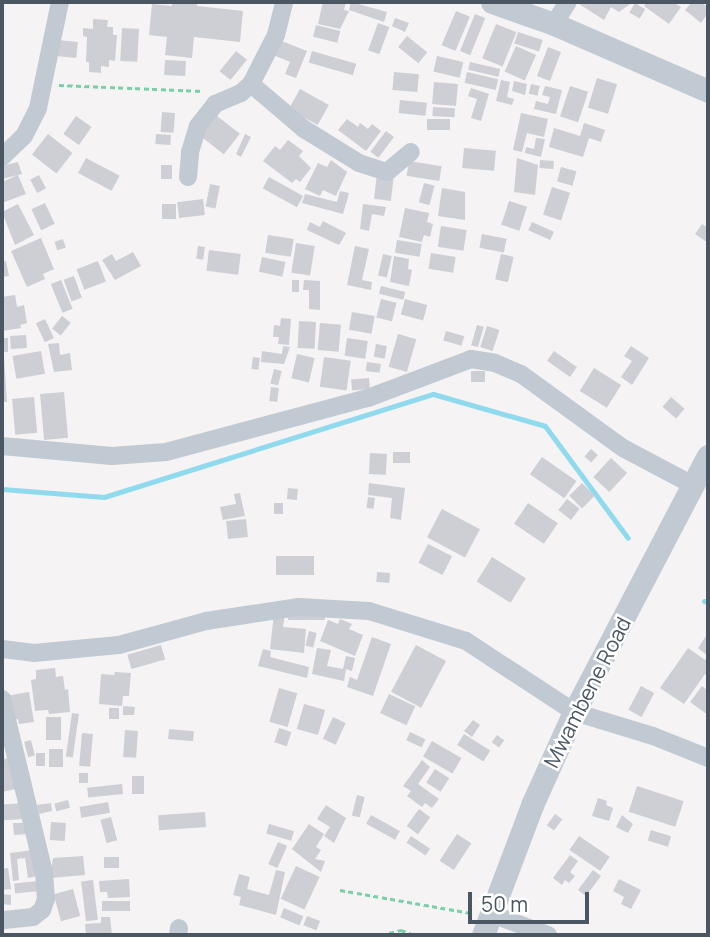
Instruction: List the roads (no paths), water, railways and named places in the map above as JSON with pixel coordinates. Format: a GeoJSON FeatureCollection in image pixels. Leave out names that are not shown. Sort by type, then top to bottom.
{"type":"FeatureCollection","features":[{"type":"Feature","properties":{"kind":"street"},"geometry":{"type":"LineString","coordinates":[[2,157],[24,136],[32,122],[45,84],[60,2]]}},
{"type":"Feature","properties":{"kind":"street"},"geometry":{"type":"LineString","coordinates":[[187,177],[193,138],[206,114],[215,104],[246,88],[276,35],[284,2]]}},
{"type":"Feature","properties":{"kind":"street"},"geometry":{"type":"LineString","coordinates":[[492,2],[554,24],[708,91]]}},
{"type":"Feature","properties":{"kind":"street"},"geometry":{"type":"LineString","coordinates":[[554,24],[568,2]]}},
{"type":"Feature","properties":{"kind":"street"},"geometry":{"type":"LineString","coordinates":[[246,88],[359,163],[387,172],[411,152]]}},
{"type":"Feature","properties":{"kind":"street"},"geometry":{"type":"LineString","coordinates":[[2,446],[112,456],[166,452],[368,398],[471,359],[495,363],[521,374],[623,449],[693,485]]}},
{"type":"Feature","properties":{"kind":"street","name":"Mwambene Road"},"geometry":{"type":"LineString","coordinates":[[487,925],[532,805],[574,712],[708,456]]}},
{"type":"Feature","properties":{"kind":"street"},"geometry":{"type":"LineString","coordinates":[[2,649],[34,653],[92,648],[256,611],[331,606],[369,611],[466,641],[574,712],[653,736],[708,758]]}},
{"type":"Feature","properties":{"kind":"street"},"geometry":{"type":"LineString","coordinates":[[2,699],[44,872],[46,899],[42,910],[33,917],[2,920]]}},
{"type":"Feature","properties":{"kind":"street"},"geometry":{"type":"LineString","coordinates":[[487,925],[548,935]]}},
{"type":"Feature","properties":{"kind":"waterway"},"geometry":{"type":"LineString","coordinates":[[2,489],[104,497],[433,394],[545,426],[628,538]]}},
{"type":"Feature","properties":{"kind":"waterway"},"geometry":{"type":"LineString","coordinates":[[704,601],[708,602]]}}]}
